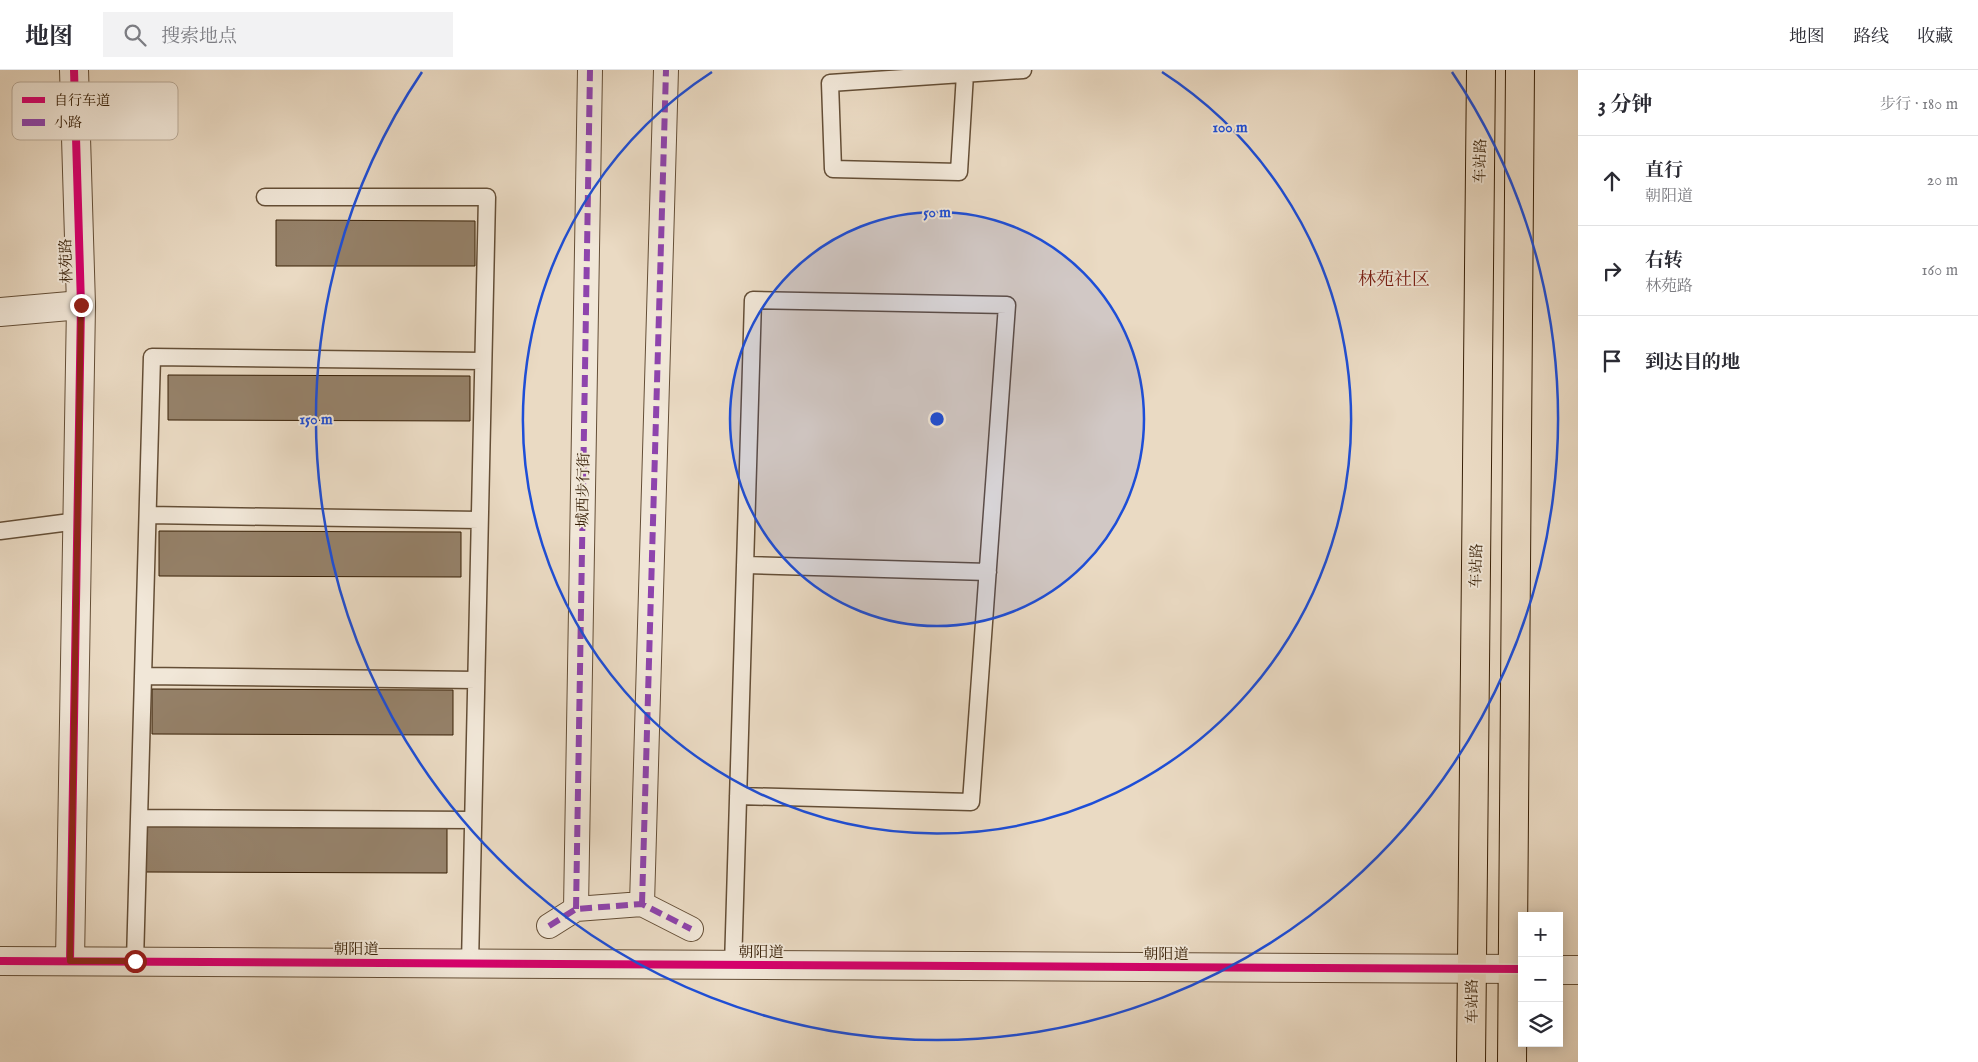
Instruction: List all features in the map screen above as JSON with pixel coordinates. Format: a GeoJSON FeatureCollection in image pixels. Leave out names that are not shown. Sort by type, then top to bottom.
{"type":"FeatureCollection","features":[{"type":"Feature","properties":{"kind":"main road","name":"车站路"},"geometry":{"type":"LineString","coordinates":[[1471,1062],[1481,70]]}},
{"type":"Feature","properties":{"kind":"main road"},"geometry":{"type":"LineString","coordinates":[[1512,1062],[1517,969],[1520,70]]}},
{"type":"Feature","properties":{"kind":"street","name":"城西步行街"},"geometry":{"type":"LineString","coordinates":[[576,909],[590,70]]}},
{"type":"Feature","properties":{"kind":"street"},"geometry":{"type":"LineString","coordinates":[[642,904],[666,70]]}},
{"type":"Feature","properties":{"kind":"street","name":"林苑路"},"geometry":{"type":"LineString","coordinates":[[70,961],[81,305],[76,140]]}},
{"type":"Feature","properties":{"kind":"street"},"geometry":{"type":"LineString","coordinates":[[0,312],[81,305]]}},
{"type":"Feature","properties":{"kind":"street"},"geometry":{"type":"LineString","coordinates":[[549,926],[576,909],[642,904],[691,930]]}},
{"type":"Feature","properties":{"kind":"street","name":"朝阳道"},"geometry":{"type":"LineString","coordinates":[[0,961],[1517,969]]}},
{"type":"Feature","properties":{"kind":"street"},"geometry":{"type":"LineString","coordinates":[[1563,970],[1578,970]]}},
{"type":"Feature","properties":{"kind":"lane"},"geometry":{"type":"LineString","coordinates":[[965,74],[959,172],[833,170],[830,82],[1023,70]]}},
{"type":"Feature","properties":{"kind":"lane"},"geometry":{"type":"LineString","coordinates":[[265,197],[487,197],[470,964]]}},
{"type":"Feature","properties":{"kind":"lane"},"geometry":{"type":"LineString","coordinates":[[733,966],[738,796],[753,300],[1007,305],[971,802],[738,796]]}},
{"type":"Feature","properties":{"kind":"lane"},"geometry":{"type":"LineString","coordinates":[[135,961],[152,358],[483,361]]}},
{"type":"Feature","properties":{"kind":"lane"},"geometry":{"type":"LineString","coordinates":[[148,515],[480,520]]}},
{"type":"Feature","properties":{"kind":"lane"},"geometry":{"type":"LineString","coordinates":[[0,530],[78,521]]}},
{"type":"Feature","properties":{"kind":"lane"},"geometry":{"type":"LineString","coordinates":[[745,565],[988,572]]}},
{"type":"Feature","properties":{"kind":"lane"},"geometry":{"type":"LineString","coordinates":[[143,676],[476,680]]}},
{"type":"Feature","properties":{"kind":"lane"},"geometry":{"type":"LineString","coordinates":[[139,818],[473,820]]}},
{"type":"Feature","properties":{"kind":"building"},"geometry":{"type":"Polygon","coordinates":[[[276,220],[475,221],[475,266],[276,266],[276,220]]]}},
{"type":"Feature","properties":{"kind":"building"},"geometry":{"type":"Polygon","coordinates":[[[168,375],[470,376],[470,421],[168,420],[168,375]]]}},
{"type":"Feature","properties":{"kind":"building"},"geometry":{"type":"Polygon","coordinates":[[[159,531],[461,532],[461,577],[159,576],[159,531]]]}},
{"type":"Feature","properties":{"kind":"building"},"geometry":{"type":"Polygon","coordinates":[[[152,689],[453,690],[453,735],[152,734],[152,689]]]}},
{"type":"Feature","properties":{"kind":"building"},"geometry":{"type":"Polygon","coordinates":[[[146,826],[447,827],[447,873],[145,872],[146,826]]]}},
{"type":"Feature","properties":{"kind":"marked path"},"geometry":{"type":"LineString","coordinates":[[576,909],[590,70]]}},
{"type":"Feature","properties":{"kind":"marked path"},"geometry":{"type":"LineString","coordinates":[[642,904],[666,70]]}},
{"type":"Feature","properties":{"kind":"marked path"},"geometry":{"type":"LineString","coordinates":[[549,926],[576,909],[642,904],[691,929]]}},
{"type":"Feature","properties":{"kind":"cycle path"},"geometry":{"type":"LineString","coordinates":[[74,70],[74,82]]}},
{"type":"Feature","properties":{"kind":"cycle path"},"geometry":{"type":"LineString","coordinates":[[70,961],[81,305],[76,140]]}},
{"type":"Feature","properties":{"kind":"cycle path"},"geometry":{"type":"LineString","coordinates":[[0,961],[1518,969]]}},
{"type":"Feature","properties":{"kind":"district","name":"林苑社区"},"geometry":{"type":"Point","coordinates":[1394,279]}},
{"type":"Feature","properties":{"kind":"route"},"geometry":{"type":"LineString","coordinates":[[81,305],[70,961],[135,961]]}}]}
